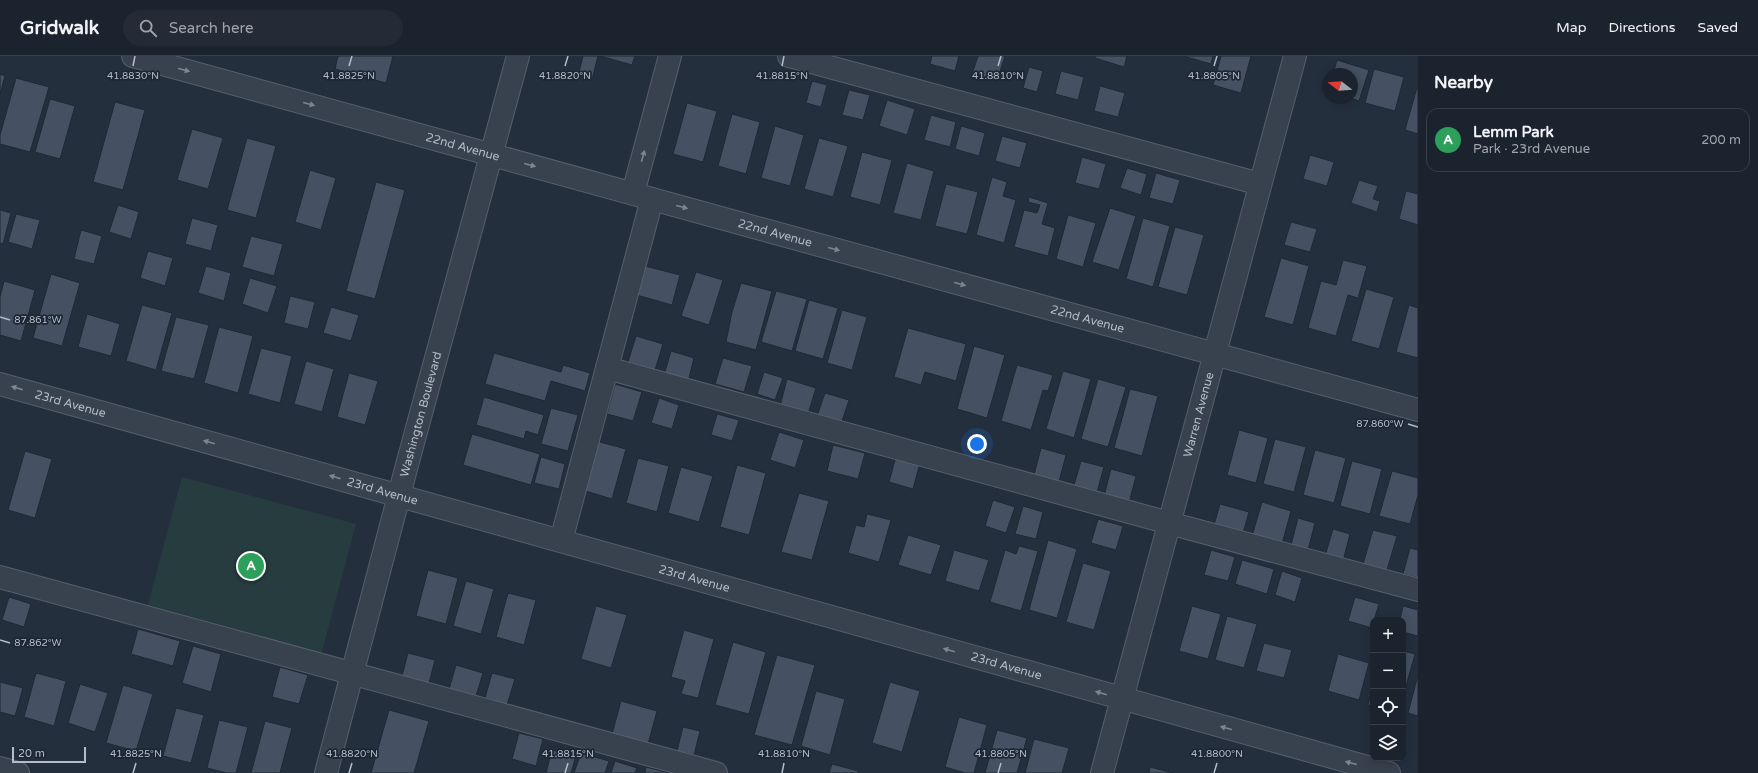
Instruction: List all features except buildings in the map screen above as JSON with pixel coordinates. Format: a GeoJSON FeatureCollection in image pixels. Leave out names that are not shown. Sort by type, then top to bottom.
{"type":"FeatureCollection","features":[{"type":"Feature","properties":{"kind":"street","name":"22nd Avenue"},"geometry":{"type":"LineString","coordinates":[[132,56],[1418,410]]}},
{"type":"Feature","properties":{"kind":"street","name":"Washington Boulevard"},"geometry":{"type":"LineString","coordinates":[[326,773],[399,495],[518,56]]}},
{"type":"Feature","properties":{"kind":"street"},"geometry":{"type":"LineString","coordinates":[[561,541],[607,368],[670,56]]}},
{"type":"Feature","properties":{"kind":"street"},"geometry":{"type":"LineString","coordinates":[[789,56],[1260,184]]}},
{"type":"Feature","properties":{"kind":"street","name":"Warren Avenue"},"geometry":{"type":"LineString","coordinates":[[1102,773],[1295,56]]}},
{"type":"Feature","properties":{"kind":"street"},"geometry":{"type":"LineString","coordinates":[[607,368],[1418,590]]}},
{"type":"Feature","properties":{"kind":"street","name":"23rd Avenue"},"geometry":{"type":"LineString","coordinates":[[0,384],[1389,773]]}},
{"type":"Feature","properties":{"kind":"street"},"geometry":{"type":"LineString","coordinates":[[0,577],[716,773]]}},
{"type":"Feature","properties":{"kind":"street"},"geometry":{"type":"LineString","coordinates":[[0,768],[18,773]]}},
{"type":"Feature","properties":{"kind":"green space"},"geometry":{"type":"Polygon","coordinates":[[[182,477],[356,524],[321,655],[147,608],[182,477]]]}},
{"type":"Feature","properties":{"kind":"place","name":"Lemm Park"},"geometry":{"type":"Point","coordinates":[251,566]}}]}
